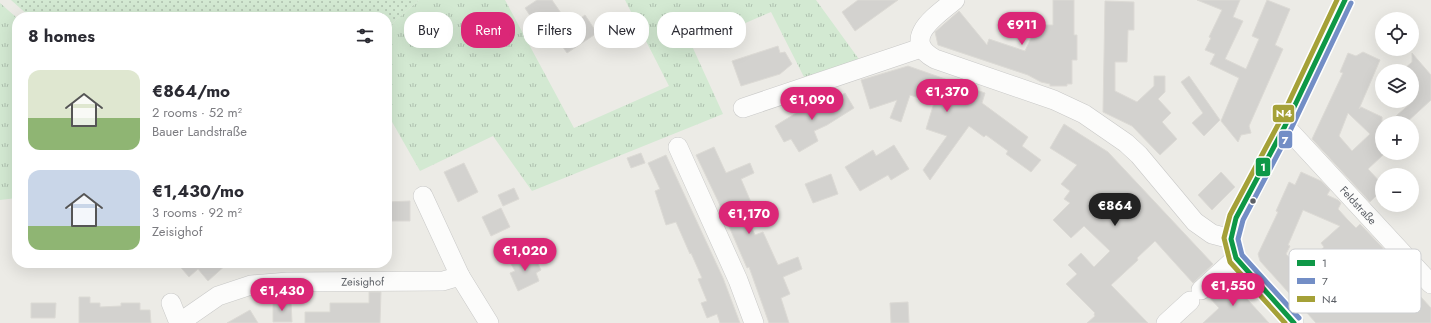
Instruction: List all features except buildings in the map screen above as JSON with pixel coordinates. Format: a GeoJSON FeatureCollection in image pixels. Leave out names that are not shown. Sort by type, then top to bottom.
{"type":"FeatureCollection","features":[{"type":"Feature","properties":{"kind":"street"},"geometry":{"type":"LineString","coordinates":[[955,0],[932,19],[922,31],[920,42],[921,48],[927,54],[935,59],[1054,100],[1084,114],[1126,143],[1140,155],[1195,222],[1212,234],[1231,239]]}},
{"type":"Feature","properties":{"kind":"street"},"geometry":{"type":"LineString","coordinates":[[1294,323],[1236,258],[1231,239],[1236,218],[1285,126],[1345,0]]}},
{"type":"Feature","properties":{"kind":"street"},"geometry":{"type":"LineString","coordinates":[[743,108],[921,48]]}},
{"type":"Feature","properties":{"kind":"street","name":"Feldstraße"},"geometry":{"type":"LineString","coordinates":[[1285,126],[1399,249]]}},
{"type":"Feature","properties":{"kind":"street"},"geometry":{"type":"LineString","coordinates":[[678,146],[738,280],[754,323]]}},
{"type":"Feature","properties":{"kind":"street"},"geometry":{"type":"LineString","coordinates":[[423,196],[460,276],[489,323]]}},
{"type":"Feature","properties":{"kind":"street"},"geometry":{"type":"LineString","coordinates":[[1166,323],[1236,258]]}},
{"type":"Feature","properties":{"kind":"street","name":"Feldstraße"},"geometry":{"type":"LineString","coordinates":[[1421,273],[1431,284]]}},
{"type":"Feature","properties":{"kind":"street","name":"Zeisighof"},"geometry":{"type":"LineString","coordinates":[[179,323],[218,296],[251,285],[288,282],[443,281],[460,276]]}},
{"type":"Feature","properties":{"kind":"street"},"geometry":{"type":"LineString","coordinates":[[171,304],[179,323]]}},
{"type":"Feature","properties":{"kind":"green space"},"geometry":{"type":"Polygon","coordinates":[[[11,0],[419,0],[392,24],[392,12],[24,12],[11,0]]]}},
{"type":"Feature","properties":{"kind":"green space"},"geometry":{"type":"Polygon","coordinates":[[[419,0],[505,0],[511,12],[461,12],[461,48],[515,48],[515,19],[523,33],[523,48],[531,48],[574,128],[669,86],[649,47],[649,12],[631,12],[625,0],[816,0],[861,62],[804,77],[771,12],[746,23],[746,12],[657,12],[657,48],[693,48],[723,114],[532,191],[493,136],[420,171],[392,122],[392,24],[404,13],[404,48],[453,48],[453,12],[405,12],[419,0]]]}},
{"type":"Feature","properties":{"kind":"green space"},"geometry":{"type":"Polygon","coordinates":[[[0,3],[12,14],[12,199],[0,200],[0,3]]]}},
{"type":"Feature","properties":{"kind":"transit line","name":"N4"},"geometry":{"type":"LineString","coordinates":[[1285,323],[1230,262],[1224,238],[1230,215],[1279,123],[1337,0]]}},
{"type":"Feature","properties":{"kind":"transit line","name":"1"},"geometry":{"type":"LineString","coordinates":[[1294,323],[1236,258],[1231,239],[1236,218],[1285,126],[1345,0]]}},
{"type":"Feature","properties":{"kind":"transit line","name":"7"},"geometry":{"type":"LineString","coordinates":[[1289,307],[1242,255],[1238,239],[1243,220],[1291,129],[1351,3]]}},
{"type":"Feature","properties":{"kind":"transit line","name":"7"},"geometry":{"type":"LineString","coordinates":[[1294,313],[1299,318]]}}]}
